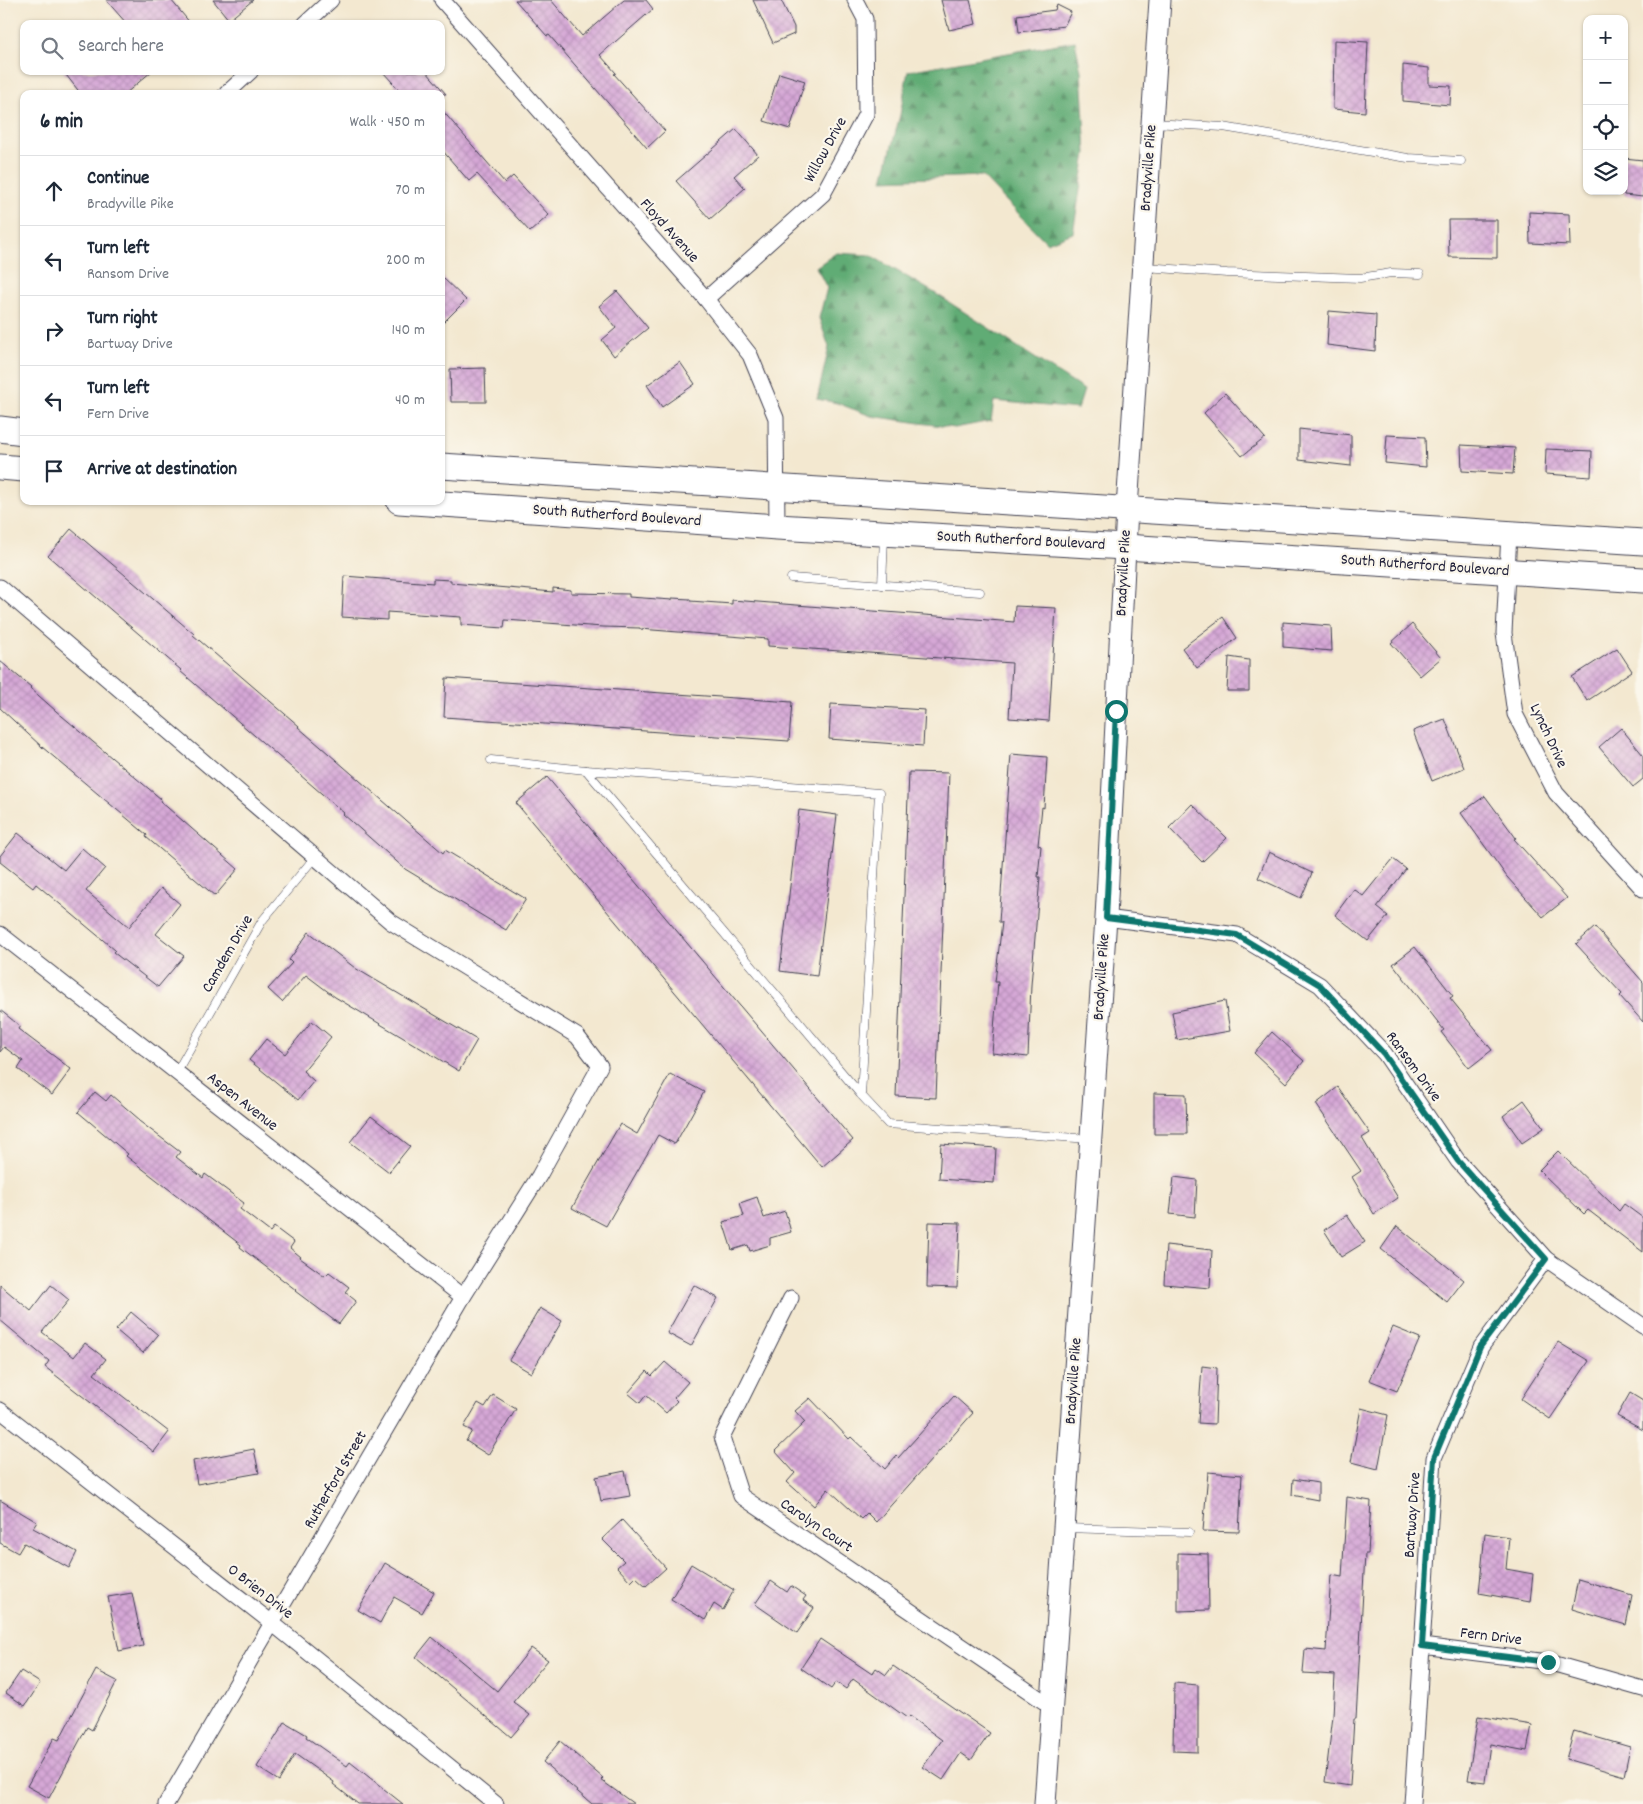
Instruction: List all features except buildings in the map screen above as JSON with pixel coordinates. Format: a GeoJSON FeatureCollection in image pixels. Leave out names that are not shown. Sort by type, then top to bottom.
{"type":"FeatureCollection","features":[{"type":"Feature","properties":{"kind":"highway"},"geometry":{"type":"LineString","coordinates":[[0,429],[20,432]]}},
{"type":"Feature","properties":{"kind":"highway"},"geometry":{"type":"LineString","coordinates":[[445,466],[1643,542]]}},
{"type":"Feature","properties":{"kind":"highway"},"geometry":{"type":"LineString","coordinates":[[0,467],[20,470]]}},
{"type":"Feature","properties":{"kind":"highway","name":"South Rutherford Boulevard"},"geometry":{"type":"LineString","coordinates":[[445,504],[777,527],[1125,546],[1643,580]]}},
{"type":"Feature","properties":{"kind":"main road","name":"Bradyville Pike"},"geometry":{"type":"LineString","coordinates":[[1045,1804],[1106,918],[1127,509],[1160,0]]}},
{"type":"Feature","properties":{"kind":"street"},"geometry":{"type":"LineString","coordinates":[[310,20],[332,0]]}},
{"type":"Feature","properties":{"kind":"street","name":"Floyd Avenue"},"geometry":{"type":"LineString","coordinates":[[442,0],[706,299],[750,355],[776,418],[777,527]]}},
{"type":"Feature","properties":{"kind":"street","name":"Willow Drive"},"geometry":{"type":"LineString","coordinates":[[706,299],[823,194],[866,114],[865,19],[855,0]]}},
{"type":"Feature","properties":{"kind":"street"},"geometry":{"type":"LineString","coordinates":[[230,90],[247,75]]}},
{"type":"Feature","properties":{"kind":"street","name":"Lynch Drive"},"geometry":{"type":"LineString","coordinates":[[1509,533],[1504,633],[1516,714],[1556,793],[1643,889]]}},
{"type":"Feature","properties":{"kind":"street"},"geometry":{"type":"LineString","coordinates":[[0,587],[315,857]]}},
{"type":"Feature","properties":{"kind":"street","name":"Rutherford Street"},"geometry":{"type":"LineString","coordinates":[[166,1804],[463,1297],[539,1176],[600,1066],[577,1036],[391,922],[315,857]]}},
{"type":"Feature","properties":{"kind":"street","name":"Ransom Drive"},"geometry":{"type":"LineString","coordinates":[[1106,918],[1237,935],[1320,985],[1384,1054],[1458,1161],[1546,1259],[1643,1326]]}},
{"type":"Feature","properties":{"kind":"street","name":"Aspen Avenue"},"geometry":{"type":"LineString","coordinates":[[0,934],[463,1297]]}},
{"type":"Feature","properties":{"kind":"street","name":"Bartway Drive"},"geometry":{"type":"LineString","coordinates":[[1412,1804],[1434,1458],[1480,1347],[1546,1259]]}},
{"type":"Feature","properties":{"kind":"street","name":"Carolyn Court"},"geometry":{"type":"LineString","coordinates":[[791,1298],[722,1437],[741,1496],[1052,1707]]}},
{"type":"Feature","properties":{"kind":"street","name":"O Brien Drive"},"geometry":{"type":"LineString","coordinates":[[0,1410],[272,1623],[496,1804]]}},
{"type":"Feature","properties":{"kind":"street","name":"Fern Drive"},"geometry":{"type":"LineString","coordinates":[[1422,1646],[1548,1662],[1643,1689]]}},
{"type":"Feature","properties":{"kind":"lane"},"geometry":{"type":"LineString","coordinates":[[1152,123],[1223,127],[1289,136],[1408,158],[1461,161]]}},
{"type":"Feature","properties":{"kind":"lane"},"geometry":{"type":"LineString","coordinates":[[1143,266],[1227,273],[1360,278],[1391,273],[1420,274]]}},
{"type":"Feature","properties":{"kind":"lane"},"geometry":{"type":"LineString","coordinates":[[882,585],[885,533]]}},
{"type":"Feature","properties":{"kind":"lane"},"geometry":{"type":"LineString","coordinates":[[791,578],[980,592]]}},
{"type":"Feature","properties":{"kind":"lane"},"geometry":{"type":"LineString","coordinates":[[491,760],[586,770],[878,793],[861,1095]]}},
{"type":"Feature","properties":{"kind":"lane"},"geometry":{"type":"LineString","coordinates":[[586,770],[861,1095],[888,1124],[1091,1139]]}},
{"type":"Feature","properties":{"kind":"lane","name":"Camdem Drive"},"geometry":{"type":"LineString","coordinates":[[176,1073],[262,921],[315,857]]}},
{"type":"Feature","properties":{"kind":"lane"},"geometry":{"type":"LineString","coordinates":[[1064,1527],[1189,1532]]}},
{"type":"Feature","properties":{"kind":"green space"},"geometry":{"type":"Polygon","coordinates":[[[1075,41],[1081,71],[1086,153],[1073,233],[1047,243],[982,176],[883,180],[900,115],[908,71],[1075,41]]]}},
{"type":"Feature","properties":{"kind":"green space"},"geometry":{"type":"Polygon","coordinates":[[[836,253],[870,255],[938,295],[1084,390],[1078,409],[994,401],[991,421],[955,428],[871,416],[837,403],[817,399],[829,347],[819,318],[827,288],[816,267],[836,253]]]}},
{"type":"Feature","properties":{"kind":"route"},"geometry":{"type":"LineString","coordinates":[[1116,711],[1106,918],[1237,935],[1320,985],[1384,1054],[1458,1161],[1546,1259],[1480,1347],[1434,1458],[1422,1646],[1548,1662]]}}]}
